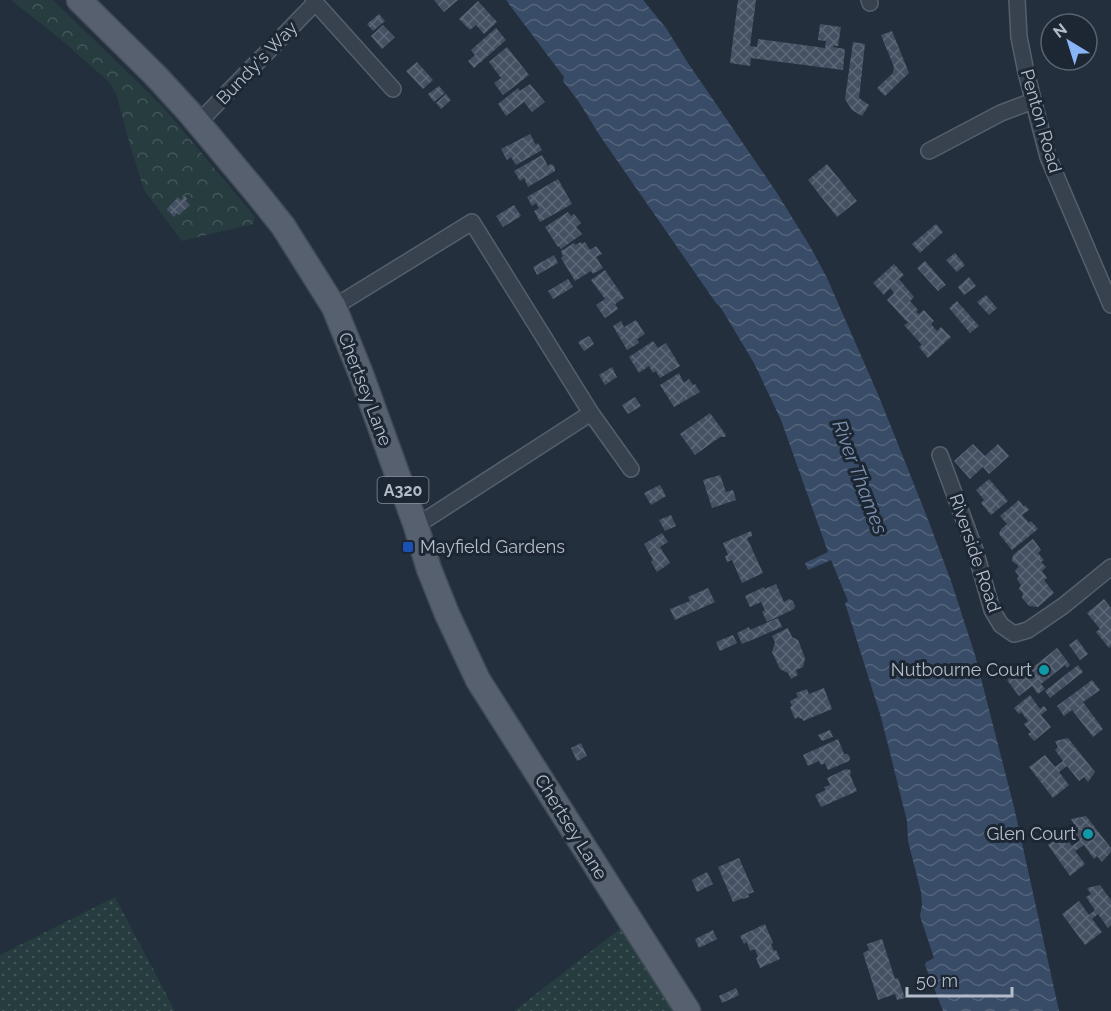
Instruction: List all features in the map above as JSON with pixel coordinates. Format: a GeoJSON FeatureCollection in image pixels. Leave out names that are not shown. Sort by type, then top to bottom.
{"type":"FeatureCollection","features":[{"type":"Feature","properties":{"kind":"main road","name":"Chertsey Lane"},"geometry":{"type":"LineString","coordinates":[[79,0],[155,75],[198,123],[283,226],[334,307],[416,526],[432,578],[478,680],[688,1011]]}},
{"type":"Feature","properties":{"kind":"street","name":"Penton Road"},"geometry":{"type":"LineString","coordinates":[[1017,0],[1019,37],[1048,157],[1111,305]]}},
{"type":"Feature","properties":{"kind":"street","name":"Bundy's Way"},"geometry":{"type":"LineString","coordinates":[[198,123],[314,1],[393,89]]}},
{"type":"Feature","properties":{"kind":"street"},"geometry":{"type":"LineString","coordinates":[[929,150],[1001,113],[1033,101]]}},
{"type":"Feature","properties":{"kind":"street"},"geometry":{"type":"LineString","coordinates":[[334,307],[472,222],[591,413],[631,469]]}},
{"type":"Feature","properties":{"kind":"street"},"geometry":{"type":"LineString","coordinates":[[416,526],[591,413]]}},
{"type":"Feature","properties":{"kind":"street","name":"Riverside Road"},"geometry":{"type":"LineString","coordinates":[[940,455],[975,550],[992,610],[1001,625],[1014,634],[1028,630],[1063,606],[1111,567]]}},
{"type":"Feature","properties":{"kind":"green space"},"geometry":{"type":"Polygon","coordinates":[[[11,0],[53,0],[164,108],[255,217],[253,224],[182,241],[144,190],[116,93],[108,81],[11,0]]]}},
{"type":"Feature","properties":{"kind":"green space"},"geometry":{"type":"Polygon","coordinates":[[[115,897],[175,1011],[0,1011],[0,955],[115,897]]]}},
{"type":"Feature","properties":{"kind":"green space"},"geometry":{"type":"Polygon","coordinates":[[[621,928],[676,1011],[514,1011],[621,928]]]}},
{"type":"Feature","properties":{"kind":"water","name":"River Thames"},"geometry":{"type":"Polygon","coordinates":[[[506,0],[643,0],[666,28],[777,193],[811,248],[827,278],[880,399],[951,581],[975,655],[1014,807],[1059,1011],[943,1011],[925,965],[934,958],[920,916],[921,892],[908,841],[907,821],[881,717],[845,603],[848,601],[831,560],[808,570],[805,563],[828,552],[781,420],[754,363],[721,308],[600,136],[563,81],[564,77],[506,0]]]}},
{"type":"Feature","properties":{"kind":"building"},"geometry":{"type":"Polygon","coordinates":[[[434,0],[458,0],[444,12],[434,0]]]}},
{"type":"Feature","properties":{"kind":"building"},"geometry":{"type":"Polygon","coordinates":[[[738,0],[756,0],[750,46],[757,47],[758,39],[825,48],[826,41],[818,40],[820,24],[841,27],[838,46],[833,47],[845,49],[843,70],[751,58],[750,66],[730,63],[738,0]]]}},
{"type":"Feature","properties":{"kind":"building"},"geometry":{"type":"Polygon","coordinates":[[[478,1],[497,22],[484,34],[476,25],[470,30],[459,19],[478,1]]]}},
{"type":"Feature","properties":{"kind":"building"},"geometry":{"type":"Polygon","coordinates":[[[379,14],[385,21],[373,31],[367,24],[379,14]]]}},
{"type":"Feature","properties":{"kind":"building"},"geometry":{"type":"Polygon","coordinates":[[[383,25],[395,37],[382,49],[371,36],[383,25]]]}},
{"type":"Feature","properties":{"kind":"building"},"geometry":{"type":"Polygon","coordinates":[[[496,28],[506,40],[474,68],[468,61],[475,55],[471,50],[496,28]]]}},
{"type":"Feature","properties":{"kind":"building"},"geometry":{"type":"Polygon","coordinates":[[[892,31],[909,73],[885,96],[877,88],[893,73],[894,67],[881,35],[892,31]]]}},
{"type":"Feature","properties":{"kind":"building"},"geometry":{"type":"Polygon","coordinates":[[[853,42],[865,44],[859,98],[869,105],[862,116],[852,110],[845,99],[853,42]]]}},
{"type":"Feature","properties":{"kind":"building"},"geometry":{"type":"Polygon","coordinates":[[[507,47],[529,75],[503,95],[494,83],[501,78],[489,62],[507,47]]]}},
{"type":"Feature","properties":{"kind":"building"},"geometry":{"type":"Polygon","coordinates":[[[417,62],[433,80],[423,89],[406,71],[417,62]]]}},
{"type":"Feature","properties":{"kind":"building"},"geometry":{"type":"Polygon","coordinates":[[[530,84],[545,102],[532,112],[524,102],[506,116],[498,104],[518,88],[520,91],[530,84]]]}},
{"type":"Feature","properties":{"kind":"building"},"geometry":{"type":"Polygon","coordinates":[[[439,86],[445,93],[434,102],[428,94],[439,86]]]}},
{"type":"Feature","properties":{"kind":"building"},"geometry":{"type":"Polygon","coordinates":[[[446,94],[451,100],[441,109],[436,103],[446,94]]]}},
{"type":"Feature","properties":{"kind":"building"},"geometry":{"type":"Polygon","coordinates":[[[530,134],[542,150],[516,165],[511,157],[507,160],[501,149],[530,134]]]}},
{"type":"Feature","properties":{"kind":"building"},"geometry":{"type":"Polygon","coordinates":[[[542,155],[548,166],[553,165],[555,171],[528,187],[524,178],[520,181],[514,171],[542,155]]]}},
{"type":"Feature","properties":{"kind":"building"},"geometry":{"type":"Polygon","coordinates":[[[827,164],[857,201],[837,217],[808,180],[827,164]]]}},
{"type":"Feature","properties":{"kind":"building"},"geometry":{"type":"Polygon","coordinates":[[[558,179],[572,204],[540,222],[534,211],[539,208],[536,203],[532,206],[527,197],[558,179]]]}},
{"type":"Feature","properties":{"kind":"building"},"geometry":{"type":"Polygon","coordinates":[[[185,196],[190,205],[174,217],[167,209],[178,197],[181,200],[185,196]]]}},
{"type":"Feature","properties":{"kind":"building"},"geometry":{"type":"Polygon","coordinates":[[[514,205],[521,216],[503,227],[496,216],[514,205]]]}},
{"type":"Feature","properties":{"kind":"building"},"geometry":{"type":"Polygon","coordinates":[[[568,212],[571,216],[574,214],[581,223],[576,227],[582,234],[561,249],[545,227],[568,212]]]}},
{"type":"Feature","properties":{"kind":"building"},"geometry":{"type":"Polygon","coordinates":[[[936,224],[943,232],[920,253],[912,244],[936,224]]]}},
{"type":"Feature","properties":{"kind":"building"},"geometry":{"type":"Polygon","coordinates":[[[581,242],[582,244],[585,242],[590,250],[596,246],[602,254],[596,257],[603,268],[593,274],[591,271],[575,281],[561,258],[563,256],[561,251],[574,243],[575,245],[581,242]]]}},
{"type":"Feature","properties":{"kind":"building"},"geometry":{"type":"Polygon","coordinates":[[[955,253],[965,265],[957,272],[946,260],[955,253]]]}},
{"type":"Feature","properties":{"kind":"building"},"geometry":{"type":"Polygon","coordinates":[[[554,255],[558,263],[537,275],[533,267],[554,255]]]}},
{"type":"Feature","properties":{"kind":"building"},"geometry":{"type":"Polygon","coordinates":[[[925,261],[946,285],[938,291],[917,268],[925,261]]]}},
{"type":"Feature","properties":{"kind":"building"},"geometry":{"type":"Polygon","coordinates":[[[894,264],[904,275],[899,279],[914,297],[910,301],[918,310],[916,312],[919,314],[924,310],[934,321],[931,324],[937,331],[941,327],[951,337],[928,358],[919,347],[922,345],[904,325],[908,323],[887,300],[894,293],[890,288],[884,295],[873,283],[894,264]]]}},
{"type":"Feature","properties":{"kind":"building"},"geometry":{"type":"Polygon","coordinates":[[[605,270],[624,298],[615,304],[618,309],[605,318],[596,305],[605,299],[591,280],[605,270]]]}},
{"type":"Feature","properties":{"kind":"building"},"geometry":{"type":"Polygon","coordinates":[[[969,277],[976,286],[964,295],[958,287],[969,277]]]}},
{"type":"Feature","properties":{"kind":"building"},"geometry":{"type":"Polygon","coordinates":[[[568,279],[573,287],[553,299],[548,291],[568,279]]]}},
{"type":"Feature","properties":{"kind":"building"},"geometry":{"type":"Polygon","coordinates":[[[986,295],[997,308],[989,315],[977,302],[986,295]]]}},
{"type":"Feature","properties":{"kind":"building"},"geometry":{"type":"Polygon","coordinates":[[[957,301],[979,326],[970,333],[949,308],[957,301]]]}},
{"type":"Feature","properties":{"kind":"building"},"geometry":{"type":"Polygon","coordinates":[[[636,320],[645,334],[637,339],[639,343],[627,350],[613,326],[621,321],[624,327],[636,320]]]}},
{"type":"Feature","properties":{"kind":"building"},"geometry":{"type":"Polygon","coordinates":[[[589,336],[594,344],[584,351],[578,342],[589,336]]]}},
{"type":"Feature","properties":{"kind":"building"},"geometry":{"type":"Polygon","coordinates":[[[653,341],[658,348],[666,343],[680,366],[660,378],[649,366],[639,373],[629,357],[653,341]]]}},
{"type":"Feature","properties":{"kind":"building"},"geometry":{"type":"Polygon","coordinates":[[[612,367],[617,377],[605,385],[599,375],[612,367]]]}},
{"type":"Feature","properties":{"kind":"building"},"geometry":{"type":"Polygon","coordinates":[[[679,373],[684,383],[689,379],[700,392],[674,407],[660,385],[679,373]]]}},
{"type":"Feature","properties":{"kind":"building"},"geometry":{"type":"Polygon","coordinates":[[[635,397],[641,406],[628,414],[622,405],[635,397]]]}},
{"type":"Feature","properties":{"kind":"building"},"geometry":{"type":"Polygon","coordinates":[[[710,413],[726,435],[695,455],[680,434],[710,413]]]}},
{"type":"Feature","properties":{"kind":"building"},"geometry":{"type":"Polygon","coordinates":[[[973,444],[985,456],[998,444],[1009,456],[989,474],[983,467],[970,479],[954,461],[973,444]]]}},
{"type":"Feature","properties":{"kind":"building"},"geometry":{"type":"Polygon","coordinates":[[[720,475],[726,492],[733,490],[736,500],[712,508],[703,480],[720,475]]]}},
{"type":"Feature","properties":{"kind":"building"},"geometry":{"type":"Polygon","coordinates":[[[989,479],[1008,501],[991,515],[981,503],[984,500],[976,490],[989,479]]]}},
{"type":"Feature","properties":{"kind":"building"},"geometry":{"type":"Polygon","coordinates":[[[660,485],[666,496],[651,505],[644,493],[660,485]]]}},
{"type":"Feature","properties":{"kind":"building"},"geometry":{"type":"Polygon","coordinates":[[[1019,500],[1029,510],[1022,515],[1038,529],[1012,550],[999,534],[1007,524],[1000,516],[1019,500]]]}},
{"type":"Feature","properties":{"kind":"building"},"geometry":{"type":"Polygon","coordinates":[[[671,515],[676,526],[665,531],[659,520],[671,515]]]}},
{"type":"Feature","properties":{"kind":"building"},"geometry":{"type":"Polygon","coordinates":[[[751,531],[752,536],[747,538],[763,573],[742,583],[732,560],[727,562],[725,556],[728,555],[723,543],[751,531]]]}},
{"type":"Feature","properties":{"kind":"building"},"geometry":{"type":"Polygon","coordinates":[[[662,533],[668,542],[660,547],[670,563],[657,572],[644,544],[662,533]]]}},
{"type":"Feature","properties":{"kind":"building"},"geometry":{"type":"Polygon","coordinates":[[[1033,539],[1041,550],[1038,553],[1044,560],[1041,562],[1046,567],[1042,571],[1047,578],[1044,580],[1054,593],[1038,607],[1029,606],[1022,598],[1023,593],[1019,589],[1021,585],[1017,579],[1019,576],[1015,571],[1019,566],[1012,561],[1013,555],[1033,539]]]}},
{"type":"Feature","properties":{"kind":"building"},"geometry":{"type":"Polygon","coordinates":[[[776,584],[784,602],[789,599],[795,606],[794,609],[767,622],[762,612],[765,610],[761,602],[750,607],[745,596],[776,584]]]}},
{"type":"Feature","properties":{"kind":"building"},"geometry":{"type":"Polygon","coordinates":[[[708,588],[715,602],[675,620],[670,609],[690,601],[688,597],[708,588]]]}},
{"type":"Feature","properties":{"kind":"building"},"geometry":{"type":"Polygon","coordinates":[[[1104,599],[1111,608],[1111,646],[1109,648],[1096,632],[1100,629],[1087,613],[1104,599]]]}},
{"type":"Feature","properties":{"kind":"building"},"geometry":{"type":"Polygon","coordinates":[[[778,618],[782,627],[742,644],[737,633],[778,618]]]}},
{"type":"Feature","properties":{"kind":"building"},"geometry":{"type":"Polygon","coordinates":[[[788,628],[792,637],[798,640],[805,658],[803,667],[796,670],[798,675],[791,679],[788,673],[780,669],[772,652],[775,642],[772,636],[788,628]]]}},
{"type":"Feature","properties":{"kind":"building"},"geometry":{"type":"Polygon","coordinates":[[[733,635],[737,643],[720,651],[716,642],[733,635]]]}},
{"type":"Feature","properties":{"kind":"building"},"geometry":{"type":"Polygon","coordinates":[[[1077,639],[1088,654],[1080,660],[1069,645],[1077,639]]]}},
{"type":"Feature","properties":{"kind":"building","name":"Nutbourne Court"},"geometry":{"type":"Polygon","coordinates":[[[1057,648],[1070,665],[1067,668],[1065,665],[1041,684],[1045,689],[1038,694],[1032,686],[1019,696],[1007,680],[1023,667],[1027,672],[1057,648]]]}},
{"type":"Feature","properties":{"kind":"building"},"geometry":{"type":"Polygon","coordinates":[[[1078,665],[1083,672],[1050,698],[1045,691],[1078,665]]]}},
{"type":"Feature","properties":{"kind":"building"},"geometry":{"type":"Polygon","coordinates":[[[1092,680],[1100,690],[1083,702],[1103,729],[1093,737],[1072,710],[1064,716],[1057,706],[1092,680]]]}},
{"type":"Feature","properties":{"kind":"building"},"geometry":{"type":"Polygon","coordinates":[[[824,688],[832,709],[803,721],[799,717],[795,719],[790,701],[798,697],[796,693],[807,689],[809,694],[824,688]]]}},
{"type":"Feature","properties":{"kind":"building","name":"Nutbourne Court"},"geometry":{"type":"Polygon","coordinates":[[[1030,695],[1040,709],[1044,706],[1047,710],[1041,715],[1051,727],[1034,741],[1028,734],[1031,732],[1024,724],[1028,721],[1021,712],[1019,714],[1014,708],[1030,695]]]}},
{"type":"Feature","properties":{"kind":"building"},"geometry":{"type":"Polygon","coordinates":[[[830,730],[833,737],[822,741],[818,735],[830,730]]]}},
{"type":"Feature","properties":{"kind":"building"},"geometry":{"type":"Polygon","coordinates":[[[1068,738],[1095,772],[1088,782],[1084,777],[1079,781],[1067,766],[1059,772],[1069,785],[1053,798],[1029,767],[1045,755],[1055,767],[1063,761],[1055,750],[1058,747],[1055,741],[1068,738]]]}},
{"type":"Feature","properties":{"kind":"building"},"geometry":{"type":"Polygon","coordinates":[[[838,739],[844,754],[848,754],[850,758],[849,761],[828,770],[825,763],[821,765],[819,761],[808,766],[803,755],[838,739]]]}},
{"type":"Feature","properties":{"kind":"building"},"geometry":{"type":"Polygon","coordinates":[[[581,743],[587,756],[577,761],[571,748],[581,743]]]}},
{"type":"Feature","properties":{"kind":"building"},"geometry":{"type":"Polygon","coordinates":[[[846,769],[851,772],[850,775],[857,791],[821,807],[815,795],[826,790],[824,787],[830,785],[827,778],[846,769]]]}},
{"type":"Feature","properties":{"kind":"building"},"geometry":{"type":"Polygon","coordinates":[[[1086,816],[1111,848],[1111,852],[1102,862],[1097,856],[1094,859],[1084,845],[1075,851],[1085,864],[1070,876],[1048,845],[1063,834],[1072,846],[1080,840],[1071,828],[1074,824],[1071,819],[1086,816]]]}},
{"type":"Feature","properties":{"kind":"building"},"geometry":{"type":"Polygon","coordinates":[[[739,858],[754,892],[748,894],[749,897],[733,902],[718,867],[739,858]]]}},
{"type":"Feature","properties":{"kind":"building"},"geometry":{"type":"Polygon","coordinates":[[[707,872],[713,884],[697,892],[692,880],[707,872]]]}},
{"type":"Feature","properties":{"kind":"building"},"geometry":{"type":"Polygon","coordinates":[[[1100,885],[1111,900],[1111,925],[1108,928],[1098,914],[1092,919],[1102,932],[1085,945],[1062,914],[1079,901],[1089,915],[1095,910],[1086,897],[1091,894],[1087,888],[1100,885]]]}},
{"type":"Feature","properties":{"kind":"building"},"geometry":{"type":"Polygon","coordinates":[[[765,924],[774,951],[776,950],[780,959],[760,968],[755,949],[750,951],[747,942],[744,944],[740,936],[765,924]]]}},
{"type":"Feature","properties":{"kind":"building"},"geometry":{"type":"Polygon","coordinates":[[[713,930],[717,939],[699,948],[695,939],[713,930]]]}},
{"type":"Feature","properties":{"kind":"building"},"geometry":{"type":"Polygon","coordinates":[[[882,939],[895,979],[898,978],[905,998],[897,1000],[895,994],[878,1000],[863,953],[869,950],[867,944],[882,939]]]}},
{"type":"Feature","properties":{"kind":"building"},"geometry":{"type":"Polygon","coordinates":[[[736,988],[739,995],[722,1003],[719,996],[736,988]]]}},
{"type":"Feature","properties":{"kind":"place","name":"Mayfield Gardens"},"geometry":{"type":"Point","coordinates":[408,547]}},
{"type":"Feature","properties":{"kind":"place","name":"Nutbourne Court"},"geometry":{"type":"Point","coordinates":[1044,670]}},
{"type":"Feature","properties":{"kind":"place","name":"Glen Court"},"geometry":{"type":"Point","coordinates":[1088,834]}}]}
